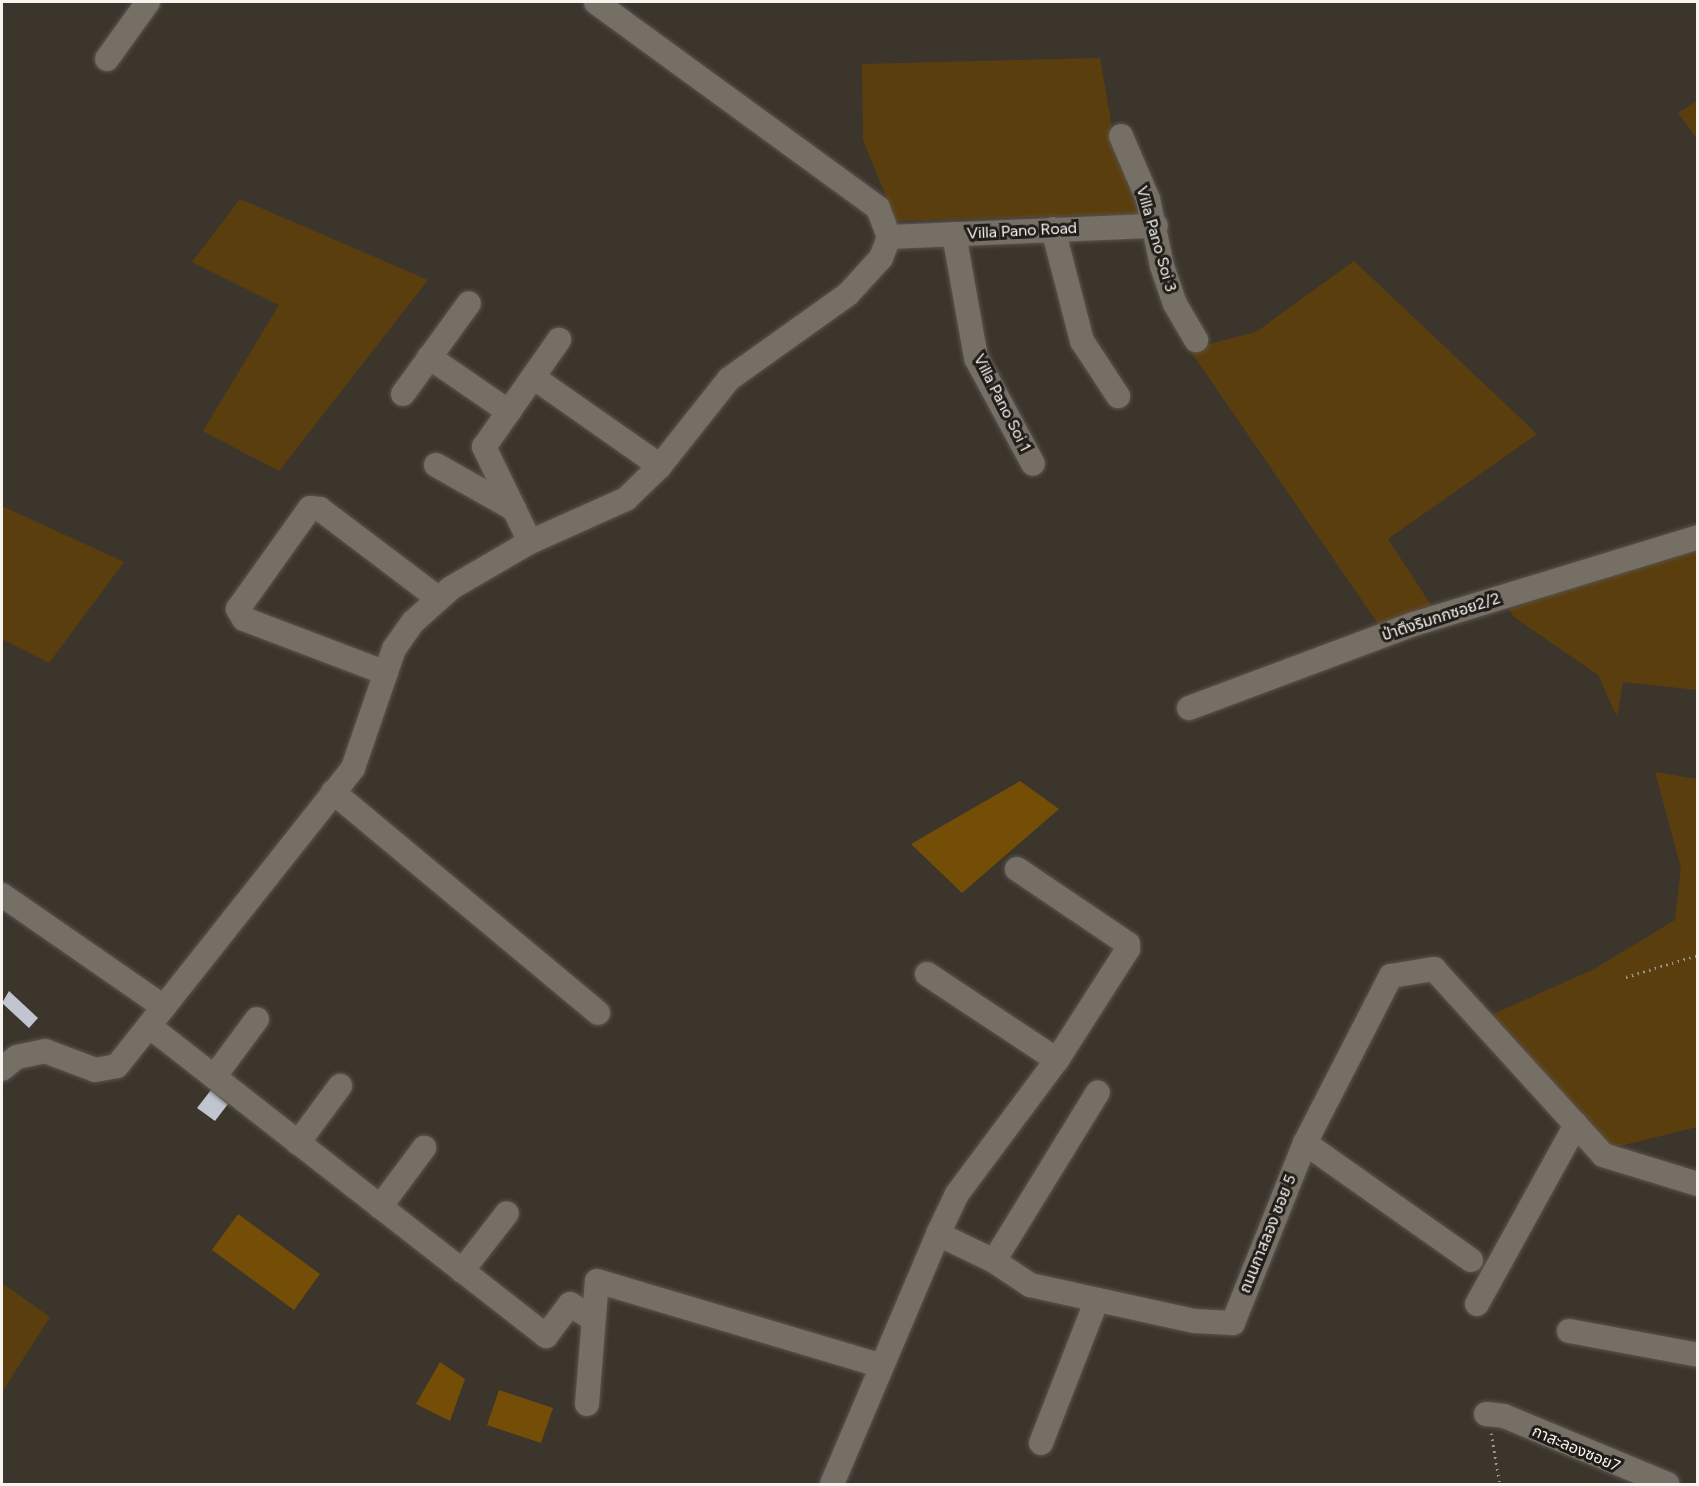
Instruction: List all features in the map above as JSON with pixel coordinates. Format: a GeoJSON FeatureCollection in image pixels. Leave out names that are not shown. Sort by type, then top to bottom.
{"type":"FeatureCollection","features":[{"type":"Feature","properties":{"kind":"street"},"geometry":{"type":"LineString","coordinates":[[107,60],[148,2]]}},
{"type":"Feature","properties":{"kind":"street"},"geometry":{"type":"LineString","coordinates":[[2,1069],[17,1057],[45,1051],[95,1070],[117,1066],[353,768],[394,649],[413,622],[439,599],[530,542],[626,499],[660,466],[729,379],[848,294],[881,258],[889,237],[878,208],[596,2]]}},
{"type":"Feature","properties":{"kind":"street","name":"Villa Pano Soi 3"},"geometry":{"type":"LineString","coordinates":[[1121,136],[1156,226],[1162,266],[1175,304],[1196,340]]}},
{"type":"Feature","properties":{"kind":"street","name":"Villa Pano Road"},"geometry":{"type":"LineString","coordinates":[[889,237],[1156,226]]}},
{"type":"Feature","properties":{"kind":"street"},"geometry":{"type":"LineString","coordinates":[[1053,229],[1082,341],[1118,396]]}},
{"type":"Feature","properties":{"kind":"street","name":"Villa Pano Soi 1"},"geometry":{"type":"LineString","coordinates":[[954,234],[976,358],[1033,464]]}},
{"type":"Feature","properties":{"kind":"street"},"geometry":{"type":"LineString","coordinates":[[402,394],[469,303]]}},
{"type":"Feature","properties":{"kind":"street"},"geometry":{"type":"LineString","coordinates":[[530,542],[484,447],[559,340]]}},
{"type":"Feature","properties":{"kind":"street"},"geometry":{"type":"LineString","coordinates":[[429,357],[509,412]]}},
{"type":"Feature","properties":{"kind":"street"},"geometry":{"type":"LineString","coordinates":[[533,377],[660,466]]}},
{"type":"Feature","properties":{"kind":"street"},"geometry":{"type":"LineString","coordinates":[[436,465],[514,510]]}},
{"type":"Feature","properties":{"kind":"street"},"geometry":{"type":"LineString","coordinates":[[386,673],[244,619],[238,615],[238,609],[310,508],[320,509],[439,599]]}},
{"type":"Feature","properties":{"kind":"street","name":"ป่าตึงริมกกซอย2/2"},"geometry":{"type":"LineString","coordinates":[[1189,708],[1414,624],[1698,537]]}},
{"type":"Feature","properties":{"kind":"street"},"geometry":{"type":"LineString","coordinates":[[333,792],[598,1013]]}},
{"type":"Feature","properties":{"kind":"street"},"geometry":{"type":"LineString","coordinates":[[832,1485],[957,1194],[1057,1060],[1128,944],[1017,869]]}},
{"type":"Feature","properties":{"kind":"street"},"geometry":{"type":"LineString","coordinates":[[2,895],[164,1007]]}},
{"type":"Feature","properties":{"kind":"street","name":"ถนนกาสลอง ซอย 5"},"geometry":{"type":"LineString","coordinates":[[938,1234],[994,1261],[1030,1285],[1096,1302],[1194,1321],[1233,1323],[1305,1143],[1391,976],[1434,969],[1603,1155],[1698,1184]]}},
{"type":"Feature","properties":{"kind":"street"},"geometry":{"type":"LineString","coordinates":[[927,974],[1057,1060]]}},
{"type":"Feature","properties":{"kind":"street"},"geometry":{"type":"LineString","coordinates":[[214,1077],[257,1019]]}},
{"type":"Feature","properties":{"kind":"street"},"geometry":{"type":"LineString","coordinates":[[148,1026],[546,1336],[570,1304],[588,1316]]}},
{"type":"Feature","properties":{"kind":"street"},"geometry":{"type":"LineString","coordinates":[[298,1143],[340,1086]]}},
{"type":"Feature","properties":{"kind":"street"},"geometry":{"type":"LineString","coordinates":[[994,1261],[1098,1092]]}},
{"type":"Feature","properties":{"kind":"street"},"geometry":{"type":"LineString","coordinates":[[1477,1305],[1576,1125]]}},
{"type":"Feature","properties":{"kind":"street"},"geometry":{"type":"LineString","coordinates":[[1305,1143],[1471,1260]]}},
{"type":"Feature","properties":{"kind":"street"},"geometry":{"type":"LineString","coordinates":[[380,1207],[424,1148]]}},
{"type":"Feature","properties":{"kind":"street"},"geometry":{"type":"LineString","coordinates":[[462,1271],[507,1213]]}},
{"type":"Feature","properties":{"kind":"street"},"geometry":{"type":"LineString","coordinates":[[587,1404],[597,1281],[882,1366]]}},
{"type":"Feature","properties":{"kind":"street"},"geometry":{"type":"LineString","coordinates":[[1041,1443],[1096,1302]]}},
{"type":"Feature","properties":{"kind":"street"},"geometry":{"type":"LineString","coordinates":[[1569,1331],[1698,1355]]}},
{"type":"Feature","properties":{"kind":"street","name":"กาสะลองซอย7"},"geometry":{"type":"LineString","coordinates":[[1486,1414],[1504,1416],[1667,1485]]}},
{"type":"Feature","properties":{"kind":"path"},"geometry":{"type":"LineString","coordinates":[[1626,977],[1698,955]]}},
{"type":"Feature","properties":{"kind":"path"},"geometry":{"type":"LineString","coordinates":[[1486,1414],[1500,1485]]}},
{"type":"Feature","properties":{"kind":"shaded area"},"geometry":{"type":"Polygon","coordinates":[[[1100,58],[1113,133],[1143,214],[896,221],[863,140],[862,64],[1100,58]]]}},
{"type":"Feature","properties":{"kind":"shaded area"},"geometry":{"type":"Polygon","coordinates":[[[1697,101],[1697,139],[1678,113],[1697,101]]]}},
{"type":"Feature","properties":{"kind":"shaded area"},"geometry":{"type":"Polygon","coordinates":[[[240,199],[428,280],[279,471],[203,431],[279,305],[192,262],[240,199]]]}},
{"type":"Feature","properties":{"kind":"shaded area"},"geometry":{"type":"Polygon","coordinates":[[[1354,261],[1537,434],[1388,539],[1435,611],[1381,628],[1189,349],[1256,332],[1354,261]]]}},
{"type":"Feature","properties":{"kind":"shaded area"},"geometry":{"type":"Polygon","coordinates":[[[2,506],[124,562],[49,663],[2,639],[2,506]]]}},
{"type":"Feature","properties":{"kind":"shaded area"},"geometry":{"type":"Polygon","coordinates":[[[1697,545],[1697,690],[1623,682],[1617,717],[1598,675],[1514,617],[1509,609],[1697,545]]]}},
{"type":"Feature","properties":{"kind":"shaded area"},"geometry":{"type":"Polygon","coordinates":[[[1655,772],[1697,779],[1697,1127],[1608,1149],[1491,1015],[1594,969],[1675,920],[1681,868],[1655,772]]]}},
{"type":"Feature","properties":{"kind":"shaded area"},"geometry":{"type":"Polygon","coordinates":[[[1020,781],[1059,809],[962,893],[911,844],[1020,781]]]}},
{"type":"Feature","properties":{"kind":"shaded area"},"geometry":{"type":"Polygon","coordinates":[[[238,1214],[320,1274],[294,1310],[212,1250],[238,1214]]]}},
{"type":"Feature","properties":{"kind":"shaded area"},"geometry":{"type":"Polygon","coordinates":[[[2,1283],[50,1317],[2,1392],[2,1283]]]}},
{"type":"Feature","properties":{"kind":"shaded area"},"geometry":{"type":"Polygon","coordinates":[[[440,1362],[465,1379],[450,1421],[416,1404],[440,1362]]]}},
{"type":"Feature","properties":{"kind":"shaded area"},"geometry":{"type":"Polygon","coordinates":[[[499,1390],[553,1408],[541,1443],[487,1425],[499,1390]]]}},
{"type":"Feature","properties":{"kind":"building"},"geometry":{"type":"Polygon","coordinates":[[[9,991],[38,1018],[29,1028],[2,1003],[9,991]]]}},
{"type":"Feature","properties":{"kind":"building"},"geometry":{"type":"Polygon","coordinates":[[[211,1090],[228,1104],[215,1121],[197,1108],[211,1090]]]}}]}
